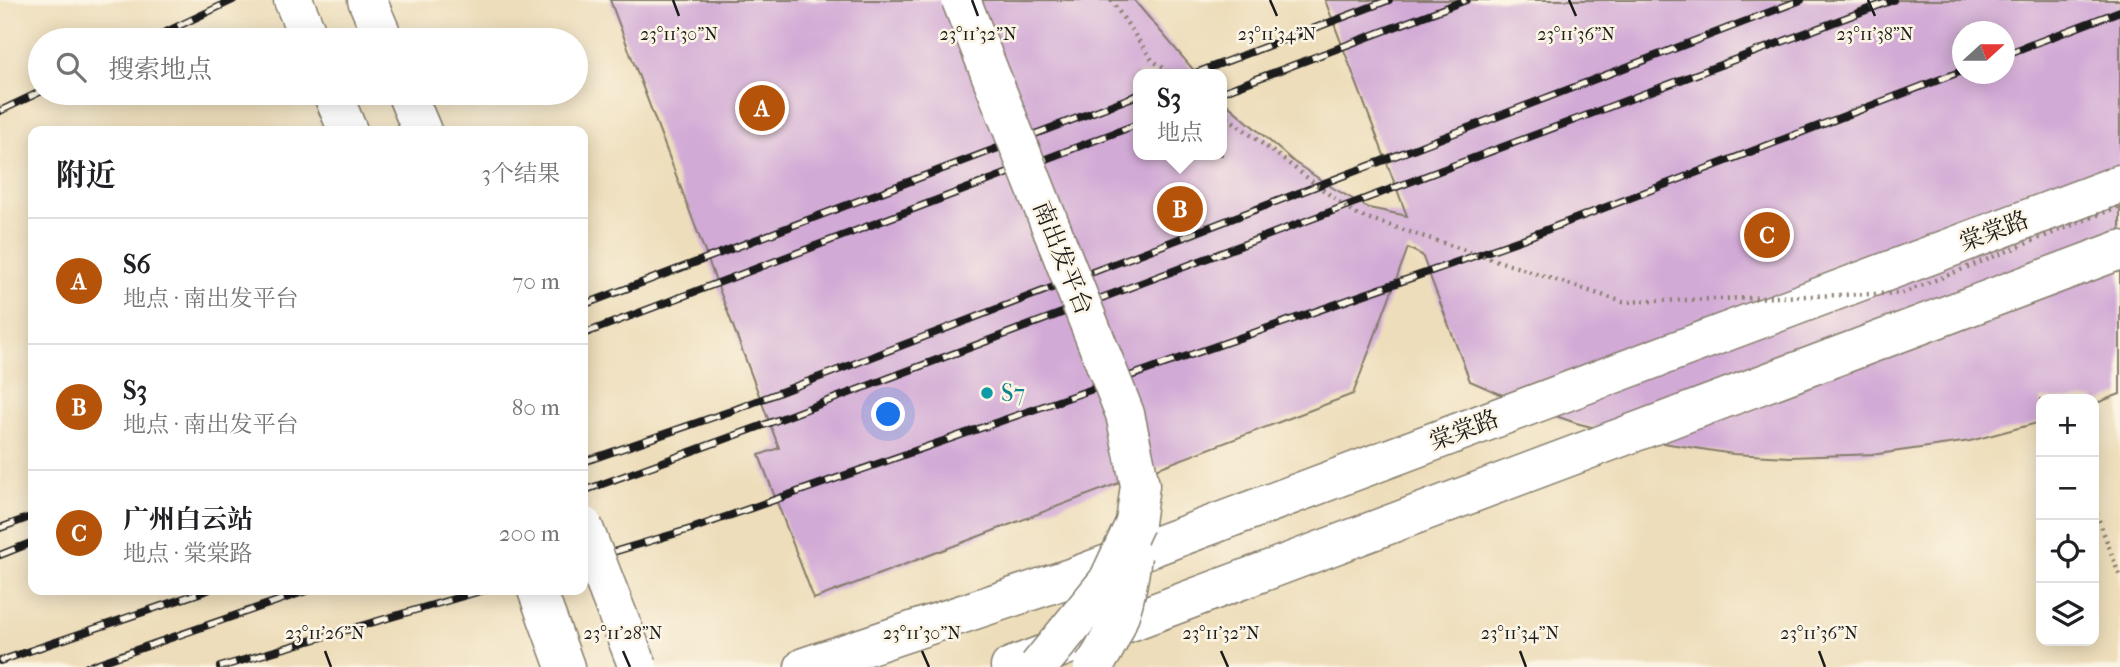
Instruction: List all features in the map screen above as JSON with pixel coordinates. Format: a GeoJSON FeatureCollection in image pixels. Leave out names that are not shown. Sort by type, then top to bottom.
{"type":"FeatureCollection","features":[{"type":"Feature","properties":{"kind":"street"},"geometry":{"type":"LineString","coordinates":[[293,0],[305,28]]}},
{"type":"Feature","properties":{"kind":"street"},"geometry":{"type":"LineString","coordinates":[[366,0],[379,28]]}},
{"type":"Feature","properties":{"kind":"street","name":"南出发平台"},"geometry":{"type":"LineString","coordinates":[[961,0],[1125,414],[1140,485],[1128,593],[1109,645],[1093,667]]}},
{"type":"Feature","properties":{"kind":"street"},"geometry":{"type":"LineString","coordinates":[[337,105],[346,126]]}},
{"type":"Feature","properties":{"kind":"street"},"geometry":{"type":"LineString","coordinates":[[411,105],[420,126]]}},
{"type":"Feature","properties":{"kind":"street","name":"棠棠路"},"geometry":{"type":"LineString","coordinates":[[804,667],[1073,577],[2120,184]]}},
{"type":"Feature","properties":{"kind":"street"},"geometry":{"type":"LineString","coordinates":[[1010,667],[2120,250]]}},
{"type":"Feature","properties":{"kind":"street"},"geometry":{"type":"LineString","coordinates":[[1038,667],[1108,581],[1135,523]]}},
{"type":"Feature","properties":{"kind":"street"},"geometry":{"type":"LineString","coordinates":[[588,539],[638,667]]}},
{"type":"Feature","properties":{"kind":"street"},"geometry":{"type":"LineString","coordinates":[[539,595],[565,667]]}},
{"type":"Feature","properties":{"kind":"path"},"geometry":{"type":"LineString","coordinates":[[1111,0],[1153,60],[1165,69]]}},
{"type":"Feature","properties":{"kind":"path"},"geometry":{"type":"LineString","coordinates":[[1227,117],[1355,214],[1623,302],[1903,293],[2120,206]]}},
{"type":"Feature","properties":{"kind":"path"},"geometry":{"type":"LineString","coordinates":[[2099,520],[2120,577]]}},
{"type":"Feature","properties":{"kind":"building"},"geometry":{"type":"Polygon","coordinates":[[[610,0],[1134,0],[1193,69],[1133,69],[1133,160],[1227,160],[1227,104],[1294,162],[1333,188],[1369,208],[1407,216],[1325,0],[2120,0],[2120,394],[2099,402],[2099,394],[2036,394],[2036,423],[1970,441],[1878,454],[1790,457],[1733,454],[1638,439],[1576,423],[1470,381],[1422,255],[1408,248],[1353,394],[814,599],[759,455],[779,448],[610,0]]]}},
{"type":"Feature","properties":{"kind":"railway"},"geometry":{"type":"LineString","coordinates":[[174,28],[233,0]]}},
{"type":"Feature","properties":{"kind":"railway"},"geometry":{"type":"LineString","coordinates":[[1206,69],[1389,0]]}},
{"type":"Feature","properties":{"kind":"railway"},"geometry":{"type":"LineString","coordinates":[[1227,90],[1466,0]]}},
{"type":"Feature","properties":{"kind":"railway"},"geometry":{"type":"LineString","coordinates":[[588,460],[731,411],[1801,0]]}},
{"type":"Feature","properties":{"kind":"railway"},"geometry":{"type":"LineString","coordinates":[[588,489],[1893,0]]}},
{"type":"Feature","properties":{"kind":"railway"},"geometry":{"type":"LineString","coordinates":[[2015,51],[2120,11]]}},
{"type":"Feature","properties":{"kind":"railway"},"geometry":{"type":"LineString","coordinates":[[588,560],[694,528],[1520,240],[1952,75]]}},
{"type":"Feature","properties":{"kind":"railway"},"geometry":{"type":"LineString","coordinates":[[588,303],[1133,97]]}},
{"type":"Feature","properties":{"kind":"railway"},"geometry":{"type":"LineString","coordinates":[[0,111],[28,98]]}},
{"type":"Feature","properties":{"kind":"railway"},"geometry":{"type":"LineString","coordinates":[[588,332],[1133,126]]}},
{"type":"Feature","properties":{"kind":"railway"},"geometry":{"type":"LineString","coordinates":[[0,528],[28,518]]}},
{"type":"Feature","properties":{"kind":"railway"},"geometry":{"type":"LineString","coordinates":[[0,555],[28,544]]}},
{"type":"Feature","properties":{"kind":"railway"},"geometry":{"type":"LineString","coordinates":[[0,661],[193,595]]}},
{"type":"Feature","properties":{"kind":"railway"},"geometry":{"type":"LineString","coordinates":[[87,667],[295,595]]}},
{"type":"Feature","properties":{"kind":"railway"},"geometry":{"type":"LineString","coordinates":[[220,667],[467,595]]}},
{"type":"Feature","properties":{"kind":"place","name":"S6"},"geometry":{"type":"Point","coordinates":[762,108]}},
{"type":"Feature","properties":{"kind":"place","name":"S3"},"geometry":{"type":"Point","coordinates":[1180,209]}},
{"type":"Feature","properties":{"kind":"place","name":"广州白云站"},"geometry":{"type":"Point","coordinates":[1767,235]}},
{"type":"Feature","properties":{"kind":"place","name":"S7"},"geometry":{"type":"Point","coordinates":[987,393]}}]}
